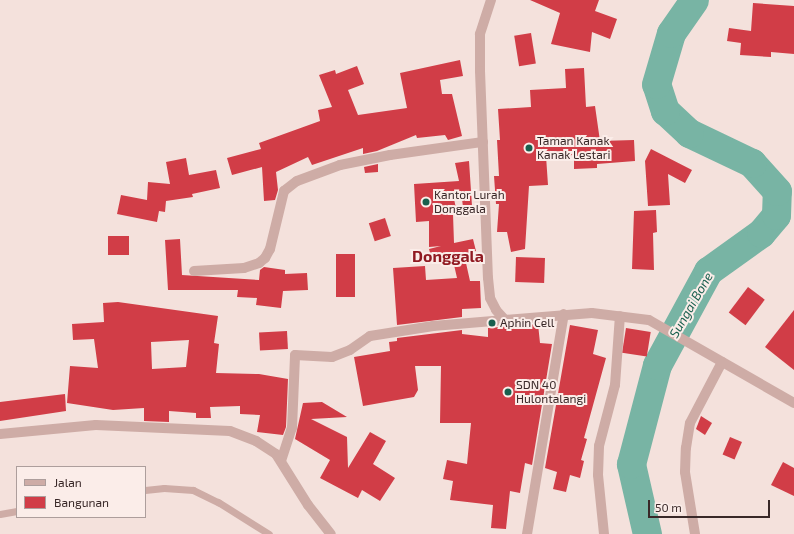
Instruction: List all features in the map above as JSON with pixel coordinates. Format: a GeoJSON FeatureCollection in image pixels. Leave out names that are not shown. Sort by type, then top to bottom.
{"type":"FeatureCollection","features":[{"type":"Feature","properties":{"kind":"street"},"geometry":{"type":"LineString","coordinates":[[491,0],[480,34],[483,142],[490,298],[505,320]]}},
{"type":"Feature","properties":{"kind":"street"},"geometry":{"type":"LineString","coordinates":[[194,271],[244,268],[259,263],[265,258],[270,250],[284,191],[297,181],[340,165],[390,155],[483,142]]}},
{"type":"Feature","properties":{"kind":"street"},"geometry":{"type":"LineString","coordinates":[[281,461],[292,428],[295,355],[332,357],[350,350],[370,336],[433,326],[564,314],[592,313],[649,320],[794,403]]}},
{"type":"Feature","properties":{"kind":"street"},"geometry":{"type":"LineString","coordinates":[[527,534],[564,314]]}},
{"type":"Feature","properties":{"kind":"street"},"geometry":{"type":"LineString","coordinates":[[604,534],[598,475],[599,446],[615,384],[620,316]]}},
{"type":"Feature","properties":{"kind":"street"},"geometry":{"type":"LineString","coordinates":[[695,534],[685,472],[686,448],[690,422],[719,360]]}},
{"type":"Feature","properties":{"kind":"street"},"geometry":{"type":"LineString","coordinates":[[0,434],[96,425],[230,431],[256,441],[276,454],[308,505],[331,534]]}},
{"type":"Feature","properties":{"kind":"lane"},"geometry":{"type":"LineString","coordinates":[[146,490],[164,488],[193,490],[218,502],[269,534]]}},
{"type":"Feature","properties":{"kind":"lane"},"geometry":{"type":"LineString","coordinates":[[0,514],[16,511]]}},
{"type":"Feature","properties":{"kind":"building"},"geometry":{"type":"Polygon","coordinates":[[[530,0],[599,0],[595,11],[617,19],[610,39],[592,32],[590,52],[551,44],[560,13],[530,0]]]}},
{"type":"Feature","properties":{"kind":"building"},"geometry":{"type":"Polygon","coordinates":[[[753,3],[794,6],[794,54],[771,52],[771,57],[740,55],[741,43],[727,41],[729,28],[751,31],[753,3]]]}},
{"type":"Feature","properties":{"kind":"building"},"geometry":{"type":"Polygon","coordinates":[[[531,33],[536,64],[519,66],[514,36],[531,33]]]}},
{"type":"Feature","properties":{"kind":"building"},"geometry":{"type":"Polygon","coordinates":[[[460,60],[463,76],[440,80],[442,94],[452,94],[462,136],[448,140],[445,135],[417,138],[416,135],[377,151],[363,154],[363,148],[312,165],[308,157],[276,172],[278,190],[275,200],[264,201],[262,167],[232,175],[227,158],[261,149],[259,143],[320,121],[318,110],[332,107],[319,75],[335,70],[336,74],[357,66],[364,84],[348,90],[358,115],[407,108],[400,73],[460,60]]]}},
{"type":"Feature","properties":{"kind":"building"},"geometry":{"type":"Polygon","coordinates":[[[584,68],[586,107],[595,106],[600,141],[634,140],[635,161],[597,164],[597,168],[574,169],[574,155],[546,156],[548,185],[529,186],[525,249],[511,252],[507,232],[497,232],[499,204],[496,204],[494,176],[499,176],[497,140],[500,140],[498,109],[531,107],[530,90],[566,88],[565,69],[584,68]]]}},
{"type":"Feature","properties":{"kind":"building"},"geometry":{"type":"Polygon","coordinates":[[[651,149],[692,170],[685,183],[668,174],[670,205],[648,206],[645,161],[651,149]]]}},
{"type":"Feature","properties":{"kind":"building"},"geometry":{"type":"Polygon","coordinates":[[[186,158],[189,175],[216,170],[220,188],[192,194],[193,197],[166,201],[165,212],[159,211],[157,222],[117,214],[121,195],[147,200],[148,182],[170,184],[166,162],[186,158]]]}},
{"type":"Feature","properties":{"kind":"building"},"geometry":{"type":"Polygon","coordinates":[[[469,161],[472,206],[463,207],[462,199],[454,199],[457,213],[453,214],[454,243],[473,239],[476,251],[464,254],[470,281],[480,281],[481,308],[462,309],[462,317],[397,325],[393,268],[425,266],[426,280],[457,278],[452,256],[432,260],[429,249],[441,246],[429,247],[429,221],[416,222],[414,184],[459,181],[455,163],[469,161]]]}},
{"type":"Feature","properties":{"kind":"building"},"geometry":{"type":"Polygon","coordinates":[[[378,164],[378,172],[365,173],[364,167],[378,164]]]}},
{"type":"Feature","properties":{"kind":"building"},"geometry":{"type":"Polygon","coordinates":[[[656,210],[657,232],[653,233],[654,270],[632,269],[634,211],[656,210]]]}},
{"type":"Feature","properties":{"kind":"building"},"geometry":{"type":"Polygon","coordinates":[[[385,218],[391,236],[375,241],[369,223],[385,218]]]}},
{"type":"Feature","properties":{"kind":"building"},"geometry":{"type":"Polygon","coordinates":[[[108,236],[129,236],[129,255],[108,255],[108,236]]]}},
{"type":"Feature","properties":{"kind":"building"},"geometry":{"type":"Polygon","coordinates":[[[180,239],[182,275],[259,280],[260,270],[264,267],[285,270],[285,274],[307,273],[308,290],[283,291],[281,308],[256,305],[257,298],[237,297],[238,290],[168,290],[165,240],[180,239]]]}},
{"type":"Feature","properties":{"kind":"building"},"geometry":{"type":"Polygon","coordinates":[[[336,254],[355,254],[355,297],[336,297],[336,254]]]}},
{"type":"Feature","properties":{"kind":"building"},"geometry":{"type":"Polygon","coordinates":[[[516,257],[545,258],[544,283],[515,282],[516,257]]]}},
{"type":"Feature","properties":{"kind":"building"},"geometry":{"type":"Polygon","coordinates":[[[748,287],[765,300],[746,325],[729,313],[748,287]]]}},
{"type":"Feature","properties":{"kind":"building"},"geometry":{"type":"Polygon","coordinates":[[[118,302],[218,316],[214,343],[219,344],[216,373],[259,374],[288,379],[286,427],[283,435],[257,432],[260,415],[240,414],[240,406],[210,407],[211,418],[196,418],[196,413],[169,411],[169,422],[144,421],[144,408],[113,410],[67,403],[70,366],[98,368],[94,339],[73,340],[72,324],[104,322],[103,303],[118,302]],[[189,340],[151,342],[152,369],[186,367],[189,340]]]}},
{"type":"Feature","properties":{"kind":"building"},"geometry":{"type":"Polygon","coordinates":[[[794,310],[794,370],[765,347],[794,310]]]}},
{"type":"Feature","properties":{"kind":"building"},"geometry":{"type":"Polygon","coordinates":[[[538,324],[540,343],[552,344],[532,465],[525,463],[520,493],[510,491],[506,529],[491,528],[493,505],[450,500],[453,481],[443,479],[447,460],[467,464],[471,423],[440,423],[441,366],[415,366],[418,390],[414,397],[363,406],[354,357],[390,351],[389,342],[397,341],[397,338],[462,330],[462,334],[488,337],[488,328],[538,324]]]}},
{"type":"Feature","properties":{"kind":"building"},"geometry":{"type":"Polygon","coordinates":[[[570,325],[598,330],[593,354],[606,358],[584,438],[587,439],[581,460],[584,461],[580,478],[570,475],[566,492],[553,489],[557,472],[545,468],[570,325]]]}},
{"type":"Feature","properties":{"kind":"building"},"geometry":{"type":"Polygon","coordinates":[[[626,328],[651,332],[647,357],[622,353],[626,328]]]}},
{"type":"Feature","properties":{"kind":"building"},"geometry":{"type":"Polygon","coordinates":[[[287,331],[288,349],[260,350],[259,332],[287,331]]]}},
{"type":"Feature","properties":{"kind":"building"},"geometry":{"type":"Polygon","coordinates":[[[65,394],[66,411],[0,421],[0,402],[65,394]]]}},
{"type":"Feature","properties":{"kind":"building"},"geometry":{"type":"Polygon","coordinates":[[[322,402],[347,417],[311,419],[347,437],[348,468],[370,432],[386,441],[373,464],[395,478],[380,501],[362,490],[358,498],[320,478],[330,460],[295,439],[303,403],[322,402]]]}},
{"type":"Feature","properties":{"kind":"building"},"geometry":{"type":"Polygon","coordinates":[[[701,416],[712,423],[705,435],[696,429],[701,416]]]}},
{"type":"Feature","properties":{"kind":"building"},"geometry":{"type":"Polygon","coordinates":[[[730,437],[742,442],[735,460],[723,454],[730,437]]]}},
{"type":"Feature","properties":{"kind":"building"},"geometry":{"type":"Polygon","coordinates":[[[783,462],[794,468],[794,496],[771,485],[783,462]]]}},
{"type":"Feature","properties":{"kind":"waterway","name":"Sungai Bone"},"geometry":{"type":"LineString","coordinates":[[647,534],[631,464],[657,365],[708,271],[761,233],[776,215],[777,191],[752,163],[689,133],[665,111],[656,84],[671,33],[694,0]]}},
{"type":"Feature","properties":{"kind":"place","name":"Taman Kanak Kanak Lestari"},"geometry":{"type":"Point","coordinates":[529,148]}},
{"type":"Feature","properties":{"kind":"place","name":"Kantor Lurah Donggala"},"geometry":{"type":"Point","coordinates":[426,202]}},
{"type":"Feature","properties":{"kind":"place","name":"Aphin Cell"},"geometry":{"type":"Point","coordinates":[492,323]}},
{"type":"Feature","properties":{"kind":"place","name":"SDN 40 Hulontalangi"},"geometry":{"type":"Point","coordinates":[508,392]}},
{"type":"Feature","properties":{"kind":"district","name":"Donggala"},"geometry":{"type":"Point","coordinates":[448,256]}}]}
